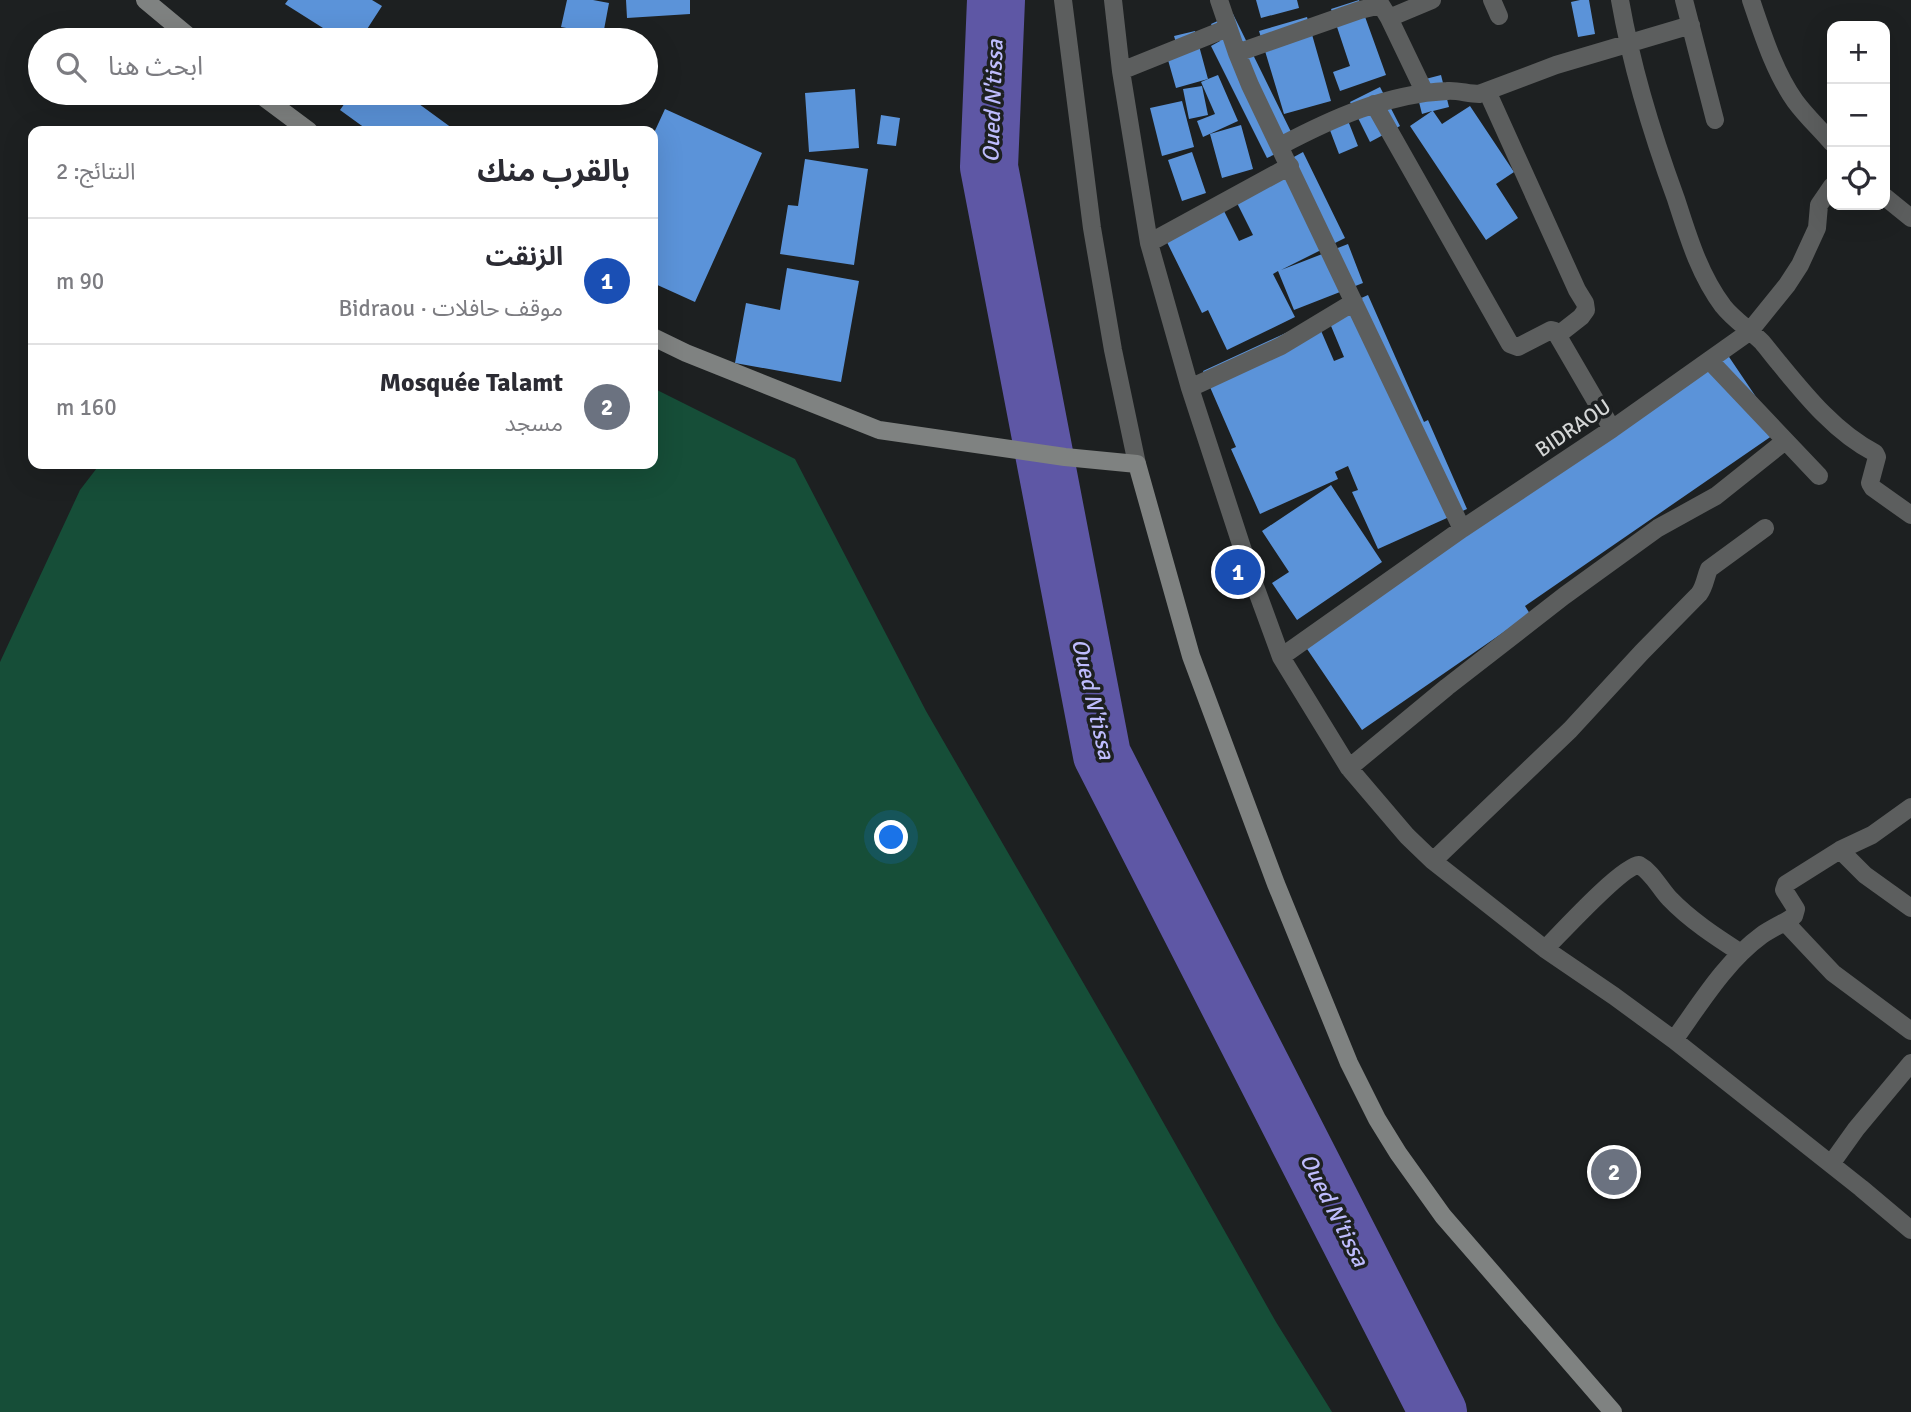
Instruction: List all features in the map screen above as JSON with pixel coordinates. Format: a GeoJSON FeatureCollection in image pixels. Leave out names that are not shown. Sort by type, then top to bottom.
{"type":"FeatureCollection","features":[{"type":"Feature","properties":{"kind":"main road"},"geometry":{"type":"LineString","coordinates":[[145,0],[179,28]]}},
{"type":"Feature","properties":{"kind":"main road"},"geometry":{"type":"LineString","coordinates":[[274,105],[302,126]]}},
{"type":"Feature","properties":{"kind":"main road"},"geometry":{"type":"LineString","coordinates":[[658,340],[686,354],[879,430],[1065,457],[1138,464],[1191,656],[1276,884],[1354,1074],[1398,1153],[1443,1216],[1613,1412]]}},
{"type":"Feature","properties":{"kind":"street"},"geometry":{"type":"LineString","coordinates":[[1063,0],[1091,228],[1113,350],[1138,464]]}},
{"type":"Feature","properties":{"kind":"street"},"geometry":{"type":"LineString","coordinates":[[1113,0],[1121,71],[1149,243],[1190,388],[1251,575],[1281,657],[1349,768],[1407,836],[1433,861],[1545,949],[1674,1040],[1909,1225]]}},
{"type":"Feature","properties":{"kind":"street"},"geometry":{"type":"LineString","coordinates":[[1219,0],[1237,54],[1462,529]]}},
{"type":"Feature","properties":{"kind":"street"},"geometry":{"type":"LineString","coordinates":[[1389,18],[1432,0]]}},
{"type":"Feature","properties":{"kind":"street"},"geometry":{"type":"LineString","coordinates":[[1620,0],[1627,43],[1641,97],[1695,255],[1709,284],[1723,305],[1850,439],[1875,453],[1877,459],[1870,483],[1911,515]]}},
{"type":"Feature","properties":{"kind":"street"},"geometry":{"type":"LineString","coordinates":[[1684,0],[1714,120]]}},
{"type":"Feature","properties":{"kind":"street"},"geometry":{"type":"LineString","coordinates":[[1751,0],[1780,76],[1796,103],[1827,137]]}},
{"type":"Feature","properties":{"kind":"street"},"geometry":{"type":"LineString","coordinates":[[1237,54],[1375,5],[1382,5],[1425,93]]}},
{"type":"Feature","properties":{"kind":"street"},"geometry":{"type":"LineString","coordinates":[[1280,146],[1323,123],[1374,104],[1425,93],[1456,91],[1475,94],[1556,65],[1691,25]]}},
{"type":"Feature","properties":{"kind":"street"},"geometry":{"type":"LineString","coordinates":[[1121,71],[1228,28]]}},
{"type":"Feature","properties":{"kind":"street"},"geometry":{"type":"LineString","coordinates":[[1487,91],[1585,303],[1584,314],[1558,335]]}},
{"type":"Feature","properties":{"kind":"street"},"geometry":{"type":"LineString","coordinates":[[1374,104],[1510,344],[1518,347],[1551,330],[1558,335],[1612,429]]}},
{"type":"Feature","properties":{"kind":"street"},"geometry":{"type":"LineString","coordinates":[[1149,243],[1290,166]]}},
{"type":"Feature","properties":{"kind":"street","name":"BIDRAOU"},"geometry":{"type":"LineString","coordinates":[[1281,657],[1749,332],[1800,265],[1817,228],[1819,205],[1827,193]]}},
{"type":"Feature","properties":{"kind":"street"},"geometry":{"type":"LineString","coordinates":[[1890,201],[1911,218]]}},
{"type":"Feature","properties":{"kind":"street"},"geometry":{"type":"LineString","coordinates":[[1190,388],[1281,346],[1354,302]]}},
{"type":"Feature","properties":{"kind":"street"},"geometry":{"type":"LineString","coordinates":[[1710,361],[1819,476]]}},
{"type":"Feature","properties":{"kind":"street"},"geometry":{"type":"LineString","coordinates":[[1349,768],[1563,596],[1658,528],[1716,496],[1785,441]]}},
{"type":"Feature","properties":{"kind":"street"},"geometry":{"type":"LineString","coordinates":[[1433,861],[1570,730],[1699,594],[1706,583],[1709,569],[1765,528]]}},
{"type":"Feature","properties":{"kind":"street"},"geometry":{"type":"LineString","coordinates":[[1674,1040],[1741,953],[1763,935],[1794,916],[1796,911],[1784,886],[1840,850],[1872,835],[1911,807]]}},
{"type":"Feature","properties":{"kind":"street"},"geometry":{"type":"LineString","coordinates":[[1840,850],[1865,875],[1911,908]]}},
{"type":"Feature","properties":{"kind":"street"},"geometry":{"type":"LineString","coordinates":[[1545,949],[1612,883],[1636,865],[1646,869],[1669,898],[1689,916],[1741,953]]}},
{"type":"Feature","properties":{"kind":"street"},"geometry":{"type":"LineString","coordinates":[[1785,922],[1833,973],[1911,1031]]}},
{"type":"Feature","properties":{"kind":"street"},"geometry":{"type":"LineString","coordinates":[[1831,1164],[1856,1129],[1911,1063]]}},
{"type":"Feature","properties":{"kind":"green space"},"geometry":{"type":"Polygon","coordinates":[[[658,390],[795,459],[926,711],[1276,1322],[1332,1412],[0,1412],[0,662],[80,490],[96,469],[658,469],[658,390]]]}},
{"type":"Feature","properties":{"kind":"building"},"geometry":{"type":"Polygon","coordinates":[[[288,0],[372,0],[382,6],[368,28],[323,28],[285,4],[288,0]]]}},
{"type":"Feature","properties":{"kind":"building"},"geometry":{"type":"Polygon","coordinates":[[[567,0],[609,3],[604,28],[561,27],[567,0]]]}},
{"type":"Feature","properties":{"kind":"building"},"geometry":{"type":"Polygon","coordinates":[[[626,0],[690,0],[690,14],[627,18],[626,0]]]}},
{"type":"Feature","properties":{"kind":"building"},"geometry":{"type":"Polygon","coordinates":[[[1256,0],[1297,0],[1299,8],[1261,18],[1256,0]]]}},
{"type":"Feature","properties":{"kind":"building"},"geometry":{"type":"Polygon","coordinates":[[[1359,0],[1386,75],[1340,91],[1333,72],[1350,66],[1331,9],[1359,0]]]}},
{"type":"Feature","properties":{"kind":"building"},"geometry":{"type":"Polygon","coordinates":[[[1589,0],[1595,34],[1578,37],[1571,2],[1589,0]]]}},
{"type":"Feature","properties":{"kind":"building"},"geometry":{"type":"Polygon","coordinates":[[[1233,14],[1297,144],[1267,158],[1211,46],[1220,41],[1211,24],[1233,14]]]}},
{"type":"Feature","properties":{"kind":"building"},"geometry":{"type":"Polygon","coordinates":[[[1307,17],[1331,101],[1284,114],[1259,31],[1307,17]]]}},
{"type":"Feature","properties":{"kind":"building"},"geometry":{"type":"Polygon","coordinates":[[[1195,31],[1208,79],[1176,88],[1168,60],[1180,56],[1174,36],[1195,31]]]}},
{"type":"Feature","properties":{"kind":"building"},"geometry":{"type":"Polygon","coordinates":[[[1218,75],[1238,121],[1203,137],[1197,121],[1215,114],[1201,82],[1218,75]]]}},
{"type":"Feature","properties":{"kind":"building"},"geometry":{"type":"Polygon","coordinates":[[[1441,75],[1449,107],[1433,111],[1442,124],[1470,106],[1514,172],[1496,184],[1518,218],[1486,240],[1410,126],[1432,111],[1422,114],[1414,82],[1441,75]]]}},
{"type":"Feature","properties":{"kind":"building"},"geometry":{"type":"Polygon","coordinates":[[[1202,86],[1208,115],[1189,119],[1183,89],[1202,86]]]}},
{"type":"Feature","properties":{"kind":"building"},"geometry":{"type":"Polygon","coordinates":[[[1380,87],[1400,126],[1370,142],[1350,102],[1380,87]]]}},
{"type":"Feature","properties":{"kind":"building"},"geometry":{"type":"Polygon","coordinates":[[[855,89],[859,148],[809,152],[805,93],[855,89]]]}},
{"type":"Feature","properties":{"kind":"building"},"geometry":{"type":"Polygon","coordinates":[[[1182,101],[1194,147],[1162,156],[1150,108],[1182,101]]]}},
{"type":"Feature","properties":{"kind":"building"},"geometry":{"type":"Polygon","coordinates":[[[344,105],[420,105],[449,126],[362,126],[340,110],[344,105]]]}},
{"type":"Feature","properties":{"kind":"building"},"geometry":{"type":"Polygon","coordinates":[[[665,109],[762,153],[695,302],[658,285],[657,126],[665,109]]]}},
{"type":"Feature","properties":{"kind":"building"},"geometry":{"type":"Polygon","coordinates":[[[881,115],[900,118],[896,146],[877,144],[881,115]]]}},
{"type":"Feature","properties":{"kind":"building"},"geometry":{"type":"Polygon","coordinates":[[[1347,118],[1358,146],[1339,154],[1328,125],[1347,118]]]}},
{"type":"Feature","properties":{"kind":"building"},"geometry":{"type":"Polygon","coordinates":[[[1241,125],[1253,169],[1222,178],[1210,134],[1241,125]]]}},
{"type":"Feature","properties":{"kind":"building"},"geometry":{"type":"Polygon","coordinates":[[[1192,152],[1206,193],[1182,201],[1168,160],[1192,152]]]}},
{"type":"Feature","properties":{"kind":"building"},"geometry":{"type":"Polygon","coordinates":[[[1303,152],[1345,238],[1281,270],[1348,244],[1363,283],[1294,310],[1278,271],[1273,274],[1295,317],[1227,350],[1208,310],[1202,313],[1160,228],[1218,199],[1239,241],[1253,235],[1231,191],[1303,152]]]}},
{"type":"Feature","properties":{"kind":"building"},"geometry":{"type":"Polygon","coordinates":[[[805,159],[868,169],[854,265],[780,254],[788,205],[798,206],[805,159]]]}},
{"type":"Feature","properties":{"kind":"building"},"geometry":{"type":"Polygon","coordinates":[[[787,268],[859,281],[841,382],[735,363],[746,303],[780,310],[787,268]]]}},
{"type":"Feature","properties":{"kind":"building"},"geometry":{"type":"Polygon","coordinates":[[[1368,295],[1424,422],[1428,420],[1467,509],[1378,549],[1352,492],[1358,490],[1348,466],[1335,472],[1338,479],[1260,514],[1231,449],[1236,447],[1203,371],[1316,319],[1334,361],[1344,357],[1326,314],[1368,295]]]}},
{"type":"Feature","properties":{"kind":"building"},"geometry":{"type":"Polygon","coordinates":[[[1723,348],[1779,431],[1525,606],[1530,614],[1362,730],[1301,640],[1723,348]]]}},
{"type":"Feature","properties":{"kind":"building"},"geometry":{"type":"Polygon","coordinates":[[[1331,485],[1382,562],[1297,620],[1272,583],[1289,572],[1262,531],[1331,485]]]}},
{"type":"Feature","properties":{"kind":"waterway","name":"Oued N'tissa"},"geometry":{"type":"LineString","coordinates":[[996,0],[989,167],[1102,755],[1438,1412]]}},
{"type":"Feature","properties":{"kind":"place","name":"الزنقت"},"geometry":{"type":"Point","coordinates":[1238,572]}},
{"type":"Feature","properties":{"kind":"place","name":"Mosquée Talamt"},"geometry":{"type":"Point","coordinates":[1614,1172]}}]}
